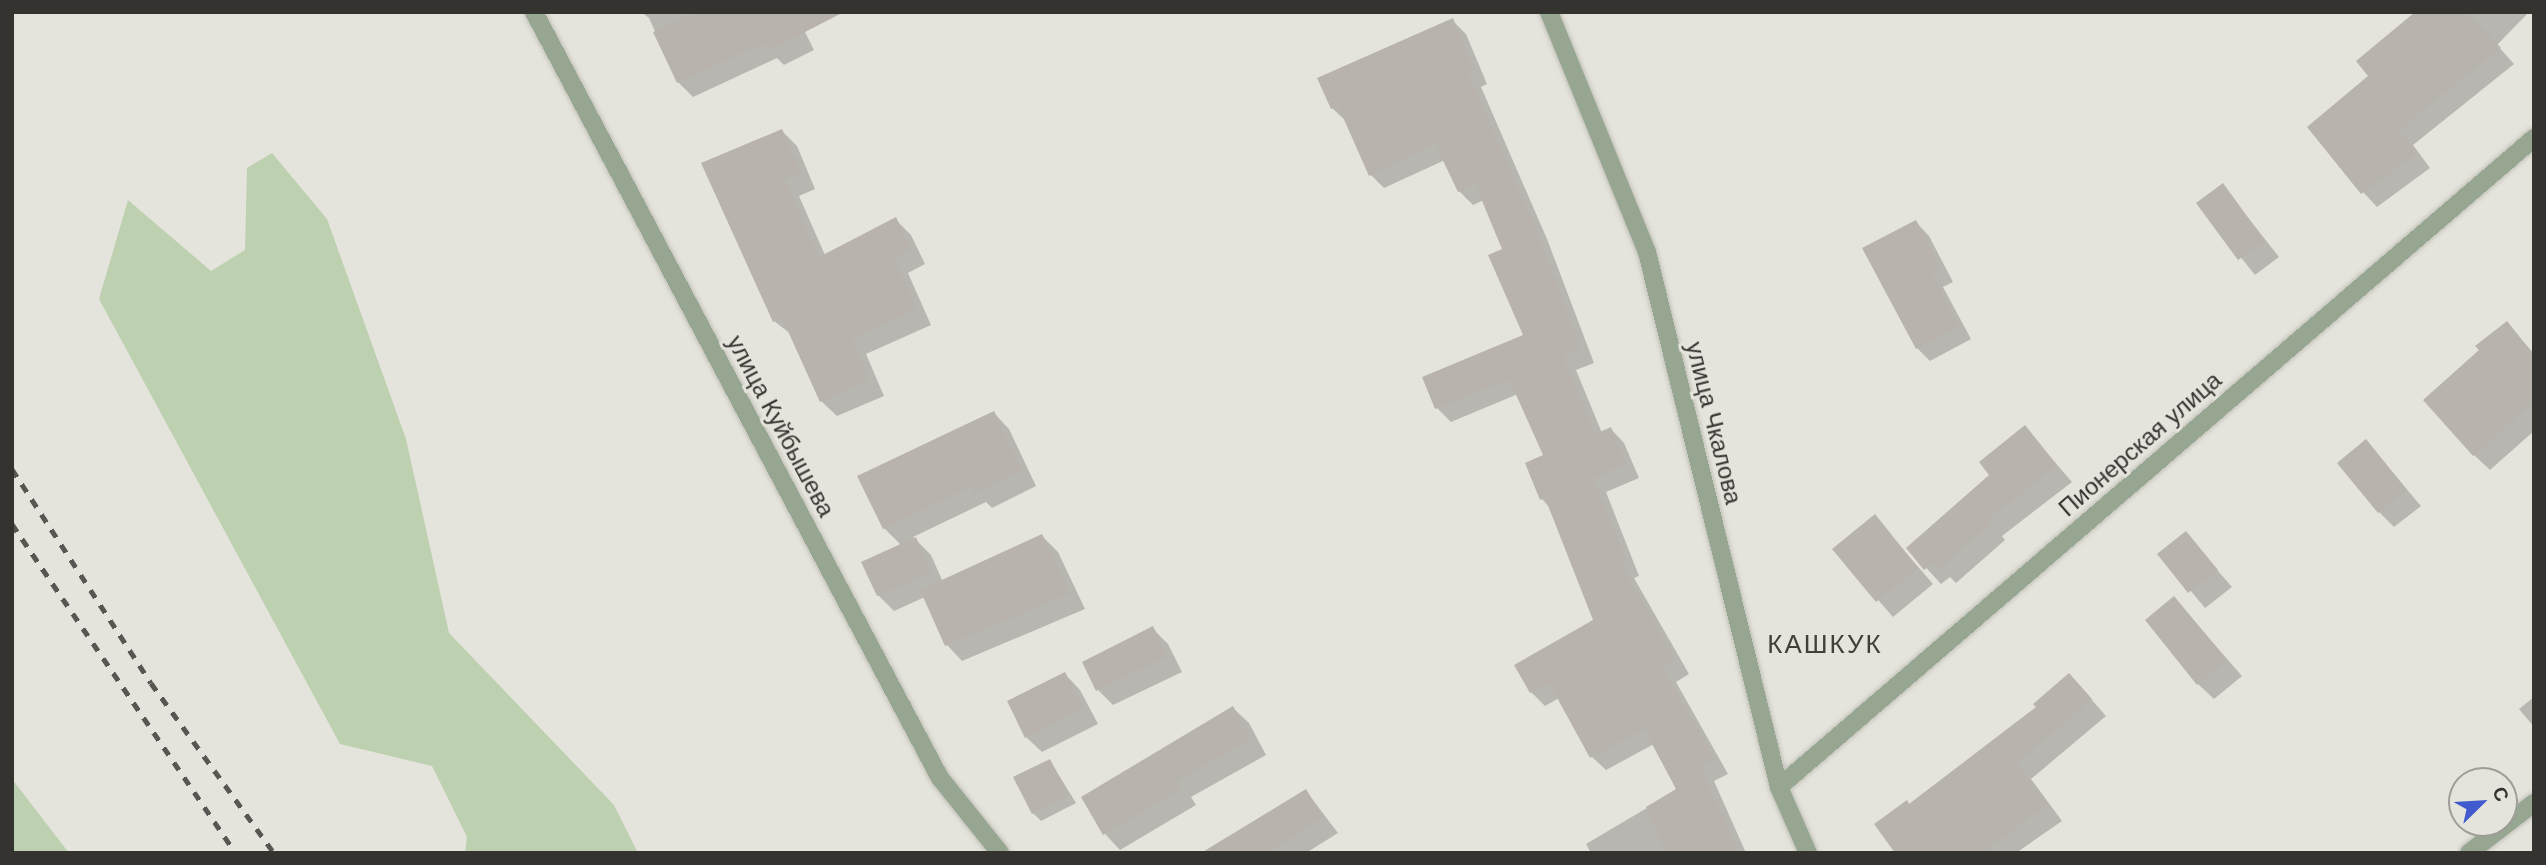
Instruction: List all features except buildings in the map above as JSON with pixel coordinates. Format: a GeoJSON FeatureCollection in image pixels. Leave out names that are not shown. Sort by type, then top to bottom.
{"type":"FeatureCollection","features":[{"type":"Feature","properties":{"kind":"street","name":"улица Куйбышева"},"geometry":{"type":"LineString","coordinates":[[534,12],[940,778],[1000,853]]}},
{"type":"Feature","properties":{"kind":"street","name":"улица Чкалова"},"geometry":{"type":"LineString","coordinates":[[1549,12],[1647,253],[1779,786],[1808,853]]}},
{"type":"Feature","properties":{"kind":"street","name":"Пионерская улица"},"geometry":{"type":"LineString","coordinates":[[1779,786],[2534,138]]}},
{"type":"Feature","properties":{"kind":"street"},"geometry":{"type":"LineString","coordinates":[[2469,853],[2534,803]]}},
{"type":"Feature","properties":{"kind":"green space"},"geometry":{"type":"Polygon","coordinates":[[[272,153],[327,219],[406,439],[449,633],[614,805],[638,853],[465,853],[467,837],[432,766],[340,744],[99,299],[128,200],[211,271],[245,250],[247,168],[272,153]]]}},
{"type":"Feature","properties":{"kind":"green space"},"geometry":{"type":"Polygon","coordinates":[[[12,779],[69,853],[12,853],[12,779]]]}},
{"type":"Feature","properties":{"kind":"railway"},"geometry":{"type":"LineString","coordinates":[[12,469],[151,683],[274,853]]}},
{"type":"Feature","properties":{"kind":"railway"},"geometry":{"type":"LineString","coordinates":[[12,524],[236,853]]}},
{"type":"Feature","properties":{"kind":"district","name":"КАШКУК"},"geometry":{"type":"Point","coordinates":[1825,645]}}]}
